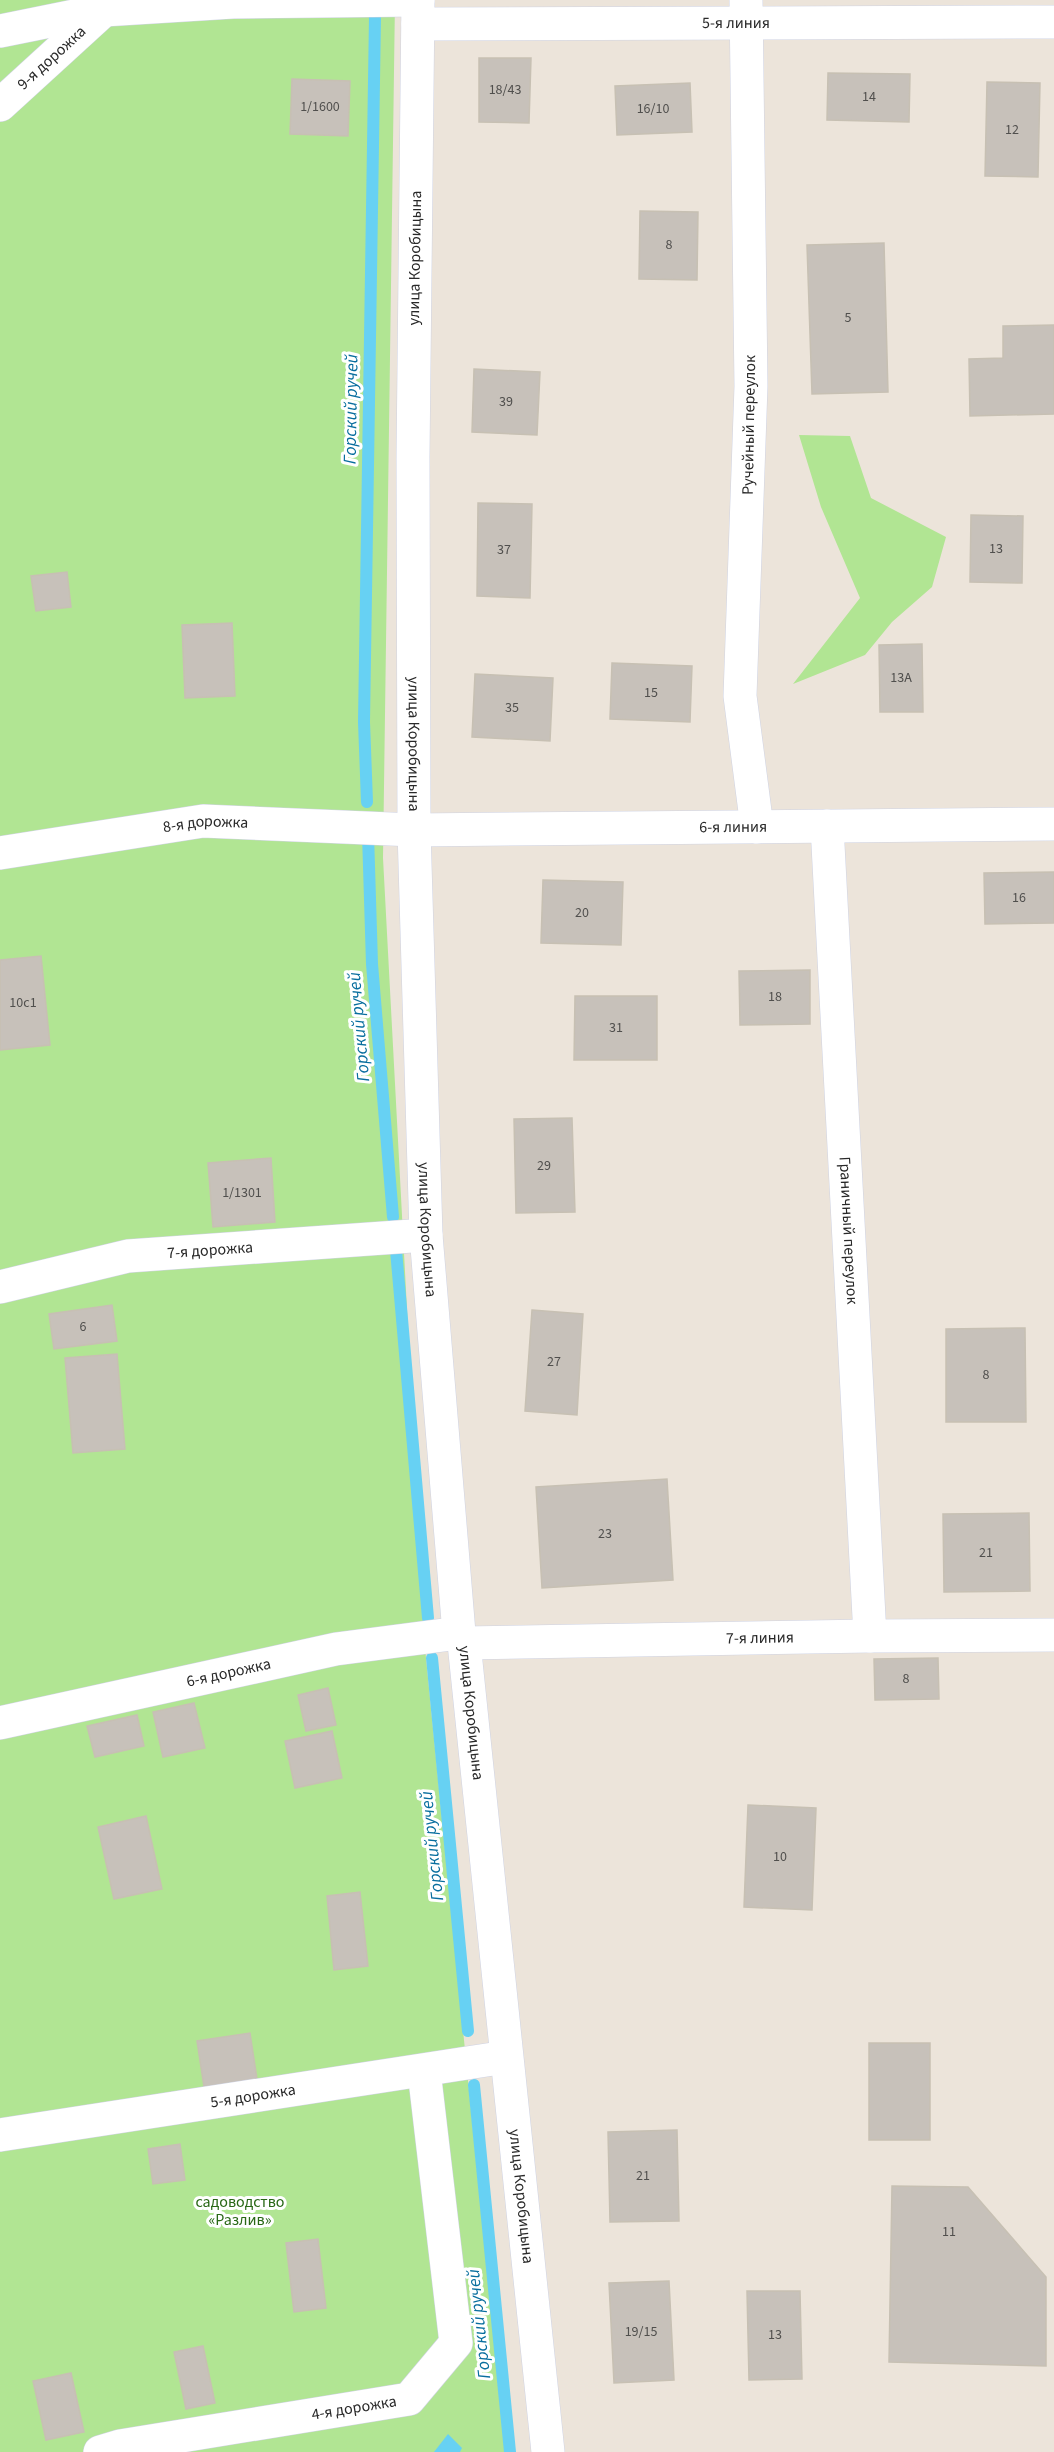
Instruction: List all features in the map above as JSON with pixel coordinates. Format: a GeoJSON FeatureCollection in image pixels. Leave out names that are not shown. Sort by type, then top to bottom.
{"type":"FeatureCollection","features":[{"type":"Feature","properties":{"kind":"street","name":"5-я линия"},"geometry":{"type":"LineString","coordinates":[[0,31],[104,10],[232,1],[418,8],[746,11],[1054,22]]}},
{"type":"Feature","properties":{"kind":"street","name":"улица Коробицына"},"geometry":{"type":"LineString","coordinates":[[418,8],[413,457],[414,830],[426,1235],[462,1638],[548,2452]]}},
{"type":"Feature","properties":{"kind":"street","name":"9-я дорожка"},"geometry":{"type":"LineString","coordinates":[[0,105],[104,10]]}},
{"type":"Feature","properties":{"kind":"street","name":"Ручейный переулок"},"geometry":{"type":"LineString","coordinates":[[746,11],[751,386],[740,696],[757,827]]}},
{"type":"Feature","properties":{"kind":"street","name":"8-я дорожка"},"geometry":{"type":"LineString","coordinates":[[0,854],[203,821],[414,830]]}},
{"type":"Feature","properties":{"kind":"street","name":"6-я линия"},"geometry":{"type":"LineString","coordinates":[[414,830],[1054,824]]}},
{"type":"Feature","properties":{"kind":"street","name":"Граничный переулок"},"geometry":{"type":"LineString","coordinates":[[827,826],[870,1636]]}},
{"type":"Feature","properties":{"kind":"street","name":"7-я дорожка"},"geometry":{"type":"LineString","coordinates":[[0,1287],[128,1257],[426,1235]]}},
{"type":"Feature","properties":{"kind":"street","name":"7-я линия"},"geometry":{"type":"LineString","coordinates":[[462,1638],[1054,1635]]}},
{"type":"Feature","properties":{"kind":"street","name":"6-я дорожка"},"geometry":{"type":"LineString","coordinates":[[0,1723],[336,1649],[462,1638]]}},
{"type":"Feature","properties":{"kind":"street","name":"5-я дорожка"},"geometry":{"type":"LineString","coordinates":[[0,2135],[506,2057]]}},
{"type":"Feature","properties":{"kind":"street","name":"4-я дорожка"},"geometry":{"type":"LineString","coordinates":[[100,2452],[120,2446],[409,2399],[456,2343],[424,2071]]}},
{"type":"Feature","properties":{"kind":"green space","name":"садоводство «Разлив»"},"geometry":{"type":"Polygon","coordinates":[[[0,0],[395,0],[383,858],[425,1648],[505,2452],[0,2452],[0,0]]]}},
{"type":"Feature","properties":{"kind":"green space"},"geometry":{"type":"Polygon","coordinates":[[[799,435],[850,436],[871,498],[946,537],[932,587],[892,622],[865,655],[793,684],[860,598],[821,507],[799,435]]]}},
{"type":"Feature","properties":{"kind":"water"},"geometry":{"type":"Polygon","coordinates":[[[448,2434],[462,2448],[460,2452],[434,2452],[448,2434]]]}},
{"type":"Feature","properties":{"kind":"building"},"geometry":{"type":"Polygon","coordinates":[[[479,58],[531,58],[529,123],[479,122],[479,58]]]}},
{"type":"Feature","properties":{"kind":"building"},"geometry":{"type":"Polygon","coordinates":[[[828,73],[910,74],[909,122],[827,120],[828,73]]]}},
{"type":"Feature","properties":{"kind":"building"},"geometry":{"type":"Polygon","coordinates":[[[292,79],[350,81],[348,136],[290,134],[292,79]]]}},
{"type":"Feature","properties":{"kind":"building"},"geometry":{"type":"Polygon","coordinates":[[[987,82],[1040,83],[1038,177],[985,176],[987,82]]]}},
{"type":"Feature","properties":{"kind":"building"},"geometry":{"type":"Polygon","coordinates":[[[690,83],[692,132],[617,135],[615,86],[690,83]]]}},
{"type":"Feature","properties":{"kind":"building"},"geometry":{"type":"Polygon","coordinates":[[[640,211],[698,212],[697,280],[639,279],[640,211]]]}},
{"type":"Feature","properties":{"kind":"building"},"geometry":{"type":"Polygon","coordinates":[[[884,243],[888,392],[812,394],[807,245],[884,243]]]}},
{"type":"Feature","properties":{"kind":"building"},"geometry":{"type":"Polygon","coordinates":[[[1054,325],[1054,414],[970,416],[969,359],[1003,358],[1003,326],[1054,325]]]}},
{"type":"Feature","properties":{"kind":"building"},"geometry":{"type":"Polygon","coordinates":[[[474,369],[540,372],[537,435],[472,432],[474,369]]]}},
{"type":"Feature","properties":{"kind":"building"},"geometry":{"type":"Polygon","coordinates":[[[478,503],[532,504],[530,598],[477,596],[478,503]]]}},
{"type":"Feature","properties":{"kind":"building"},"geometry":{"type":"Polygon","coordinates":[[[971,515],[1023,516],[1022,583],[970,582],[971,515]]]}},
{"type":"Feature","properties":{"kind":"building"},"geometry":{"type":"Polygon","coordinates":[[[67,572],[71,607],[36,611],[31,576],[67,572]]]}},
{"type":"Feature","properties":{"kind":"building"},"geometry":{"type":"Polygon","coordinates":[[[232,623],[235,696],[185,698],[182,625],[232,623]]]}},
{"type":"Feature","properties":{"kind":"building"},"geometry":{"type":"Polygon","coordinates":[[[922,644],[923,712],[880,712],[879,645],[922,644]]]}},
{"type":"Feature","properties":{"kind":"building"},"geometry":{"type":"Polygon","coordinates":[[[612,663],[692,666],[690,722],[610,719],[612,663]]]}},
{"type":"Feature","properties":{"kind":"building"},"geometry":{"type":"Polygon","coordinates":[[[475,674],[553,678],[550,741],[472,737],[475,674]]]}},
{"type":"Feature","properties":{"kind":"building"},"geometry":{"type":"Polygon","coordinates":[[[1054,872],[1054,923],[985,924],[984,873],[1054,872]]]}},
{"type":"Feature","properties":{"kind":"building"},"geometry":{"type":"Polygon","coordinates":[[[543,880],[623,882],[621,945],[541,943],[543,880]]]}},
{"type":"Feature","properties":{"kind":"building"},"geometry":{"type":"Polygon","coordinates":[[[41,956],[50,1045],[0,1050],[0,960],[41,956]]]}},
{"type":"Feature","properties":{"kind":"building"},"geometry":{"type":"Polygon","coordinates":[[[810,970],[810,1024],[740,1025],[739,971],[810,970]]]}},
{"type":"Feature","properties":{"kind":"building"},"geometry":{"type":"Polygon","coordinates":[[[575,996],[657,996],[657,1060],[574,1060],[575,996]]]}},
{"type":"Feature","properties":{"kind":"building"},"geometry":{"type":"Polygon","coordinates":[[[572,1118],[575,1212],[516,1213],[514,1119],[572,1118]]]}},
{"type":"Feature","properties":{"kind":"building"},"geometry":{"type":"Polygon","coordinates":[[[271,1158],[275,1222],[213,1227],[208,1163],[271,1158]]]}},
{"type":"Feature","properties":{"kind":"building"},"geometry":{"type":"Polygon","coordinates":[[[112,1305],[117,1341],[54,1349],[49,1314],[112,1305]]]}},
{"type":"Feature","properties":{"kind":"building"},"geometry":{"type":"Polygon","coordinates":[[[532,1310],[583,1314],[577,1415],[525,1411],[532,1310]]]}},
{"type":"Feature","properties":{"kind":"building"},"geometry":{"type":"Polygon","coordinates":[[[1025,1328],[1026,1422],[946,1422],[946,1329],[1025,1328]]]}},
{"type":"Feature","properties":{"kind":"building"},"geometry":{"type":"Polygon","coordinates":[[[117,1354],[125,1449],[73,1453],[65,1358],[117,1354]]]}},
{"type":"Feature","properties":{"kind":"building"},"geometry":{"type":"Polygon","coordinates":[[[667,1479],[673,1580],[542,1588],[536,1487],[667,1479]]]}},
{"type":"Feature","properties":{"kind":"building"},"geometry":{"type":"Polygon","coordinates":[[[1029,1513],[1030,1591],[944,1592],[943,1514],[1029,1513]]]}},
{"type":"Feature","properties":{"kind":"building"},"geometry":{"type":"Polygon","coordinates":[[[938,1658],[939,1699],[875,1700],[874,1659],[938,1658]]]}},
{"type":"Feature","properties":{"kind":"building"},"geometry":{"type":"Polygon","coordinates":[[[328,1688],[336,1725],[306,1731],[298,1695],[328,1688]]]}},
{"type":"Feature","properties":{"kind":"building"},"geometry":{"type":"Polygon","coordinates":[[[194,1703],[205,1748],[163,1757],[153,1712],[194,1703]]]}},
{"type":"Feature","properties":{"kind":"building"},"geometry":{"type":"Polygon","coordinates":[[[137,1715],[144,1746],[95,1757],[87,1726],[137,1715]]]}},
{"type":"Feature","properties":{"kind":"building"},"geometry":{"type":"Polygon","coordinates":[[[332,1731],[342,1778],[295,1788],[285,1741],[332,1731]]]}},
{"type":"Feature","properties":{"kind":"building"},"geometry":{"type":"Polygon","coordinates":[[[748,1805],[816,1808],[812,1910],[744,1907],[748,1805]]]}},
{"type":"Feature","properties":{"kind":"building"},"geometry":{"type":"Polygon","coordinates":[[[146,1816],[162,1889],[114,1899],[98,1827],[146,1816]]]}},
{"type":"Feature","properties":{"kind":"building"},"geometry":{"type":"Polygon","coordinates":[[[360,1892],[368,1966],[334,1970],[327,1896],[360,1892]]]}},
{"type":"Feature","properties":{"kind":"building"},"geometry":{"type":"Polygon","coordinates":[[[250,2033],[257,2079],[204,2087],[197,2041],[250,2033]]]}},
{"type":"Feature","properties":{"kind":"building"},"geometry":{"type":"Polygon","coordinates":[[[869,2043],[930,2043],[930,2140],[869,2140],[869,2043]]]}},
{"type":"Feature","properties":{"kind":"building"},"geometry":{"type":"Polygon","coordinates":[[[677,2130],[679,2221],[610,2222],[608,2132],[677,2130]]]}},
{"type":"Feature","properties":{"kind":"building"},"geometry":{"type":"Polygon","coordinates":[[[180,2144],[185,2180],[153,2184],[148,2149],[180,2144]]]}},
{"type":"Feature","properties":{"kind":"building"},"geometry":{"type":"Polygon","coordinates":[[[892,2186],[968,2187],[1046,2277],[1046,2366],[889,2362],[892,2186]]]}},
{"type":"Feature","properties":{"kind":"building"},"geometry":{"type":"Polygon","coordinates":[[[318,2239],[326,2308],[294,2312],[286,2243],[318,2239]]]}},
{"type":"Feature","properties":{"kind":"building"},"geometry":{"type":"Polygon","coordinates":[[[669,2281],[674,2380],[614,2383],[609,2283],[669,2281]]]}},
{"type":"Feature","properties":{"kind":"building"},"geometry":{"type":"Polygon","coordinates":[[[747,2291],[800,2291],[802,2379],[749,2380],[747,2291]]]}},
{"type":"Feature","properties":{"kind":"building"},"geometry":{"type":"Polygon","coordinates":[[[203,2346],[215,2403],[186,2409],[174,2352],[203,2346]]]}},
{"type":"Feature","properties":{"kind":"building"},"geometry":{"type":"Polygon","coordinates":[[[71,2373],[84,2432],[46,2440],[33,2381],[71,2373]]]}},
{"type":"Feature","properties":{"kind":"waterway","name":"Горский ручей"},"geometry":{"type":"LineString","coordinates":[[367,802],[364,722],[375,17]]}},
{"type":"Feature","properties":{"kind":"waterway","name":"Горский ручей"},"geometry":{"type":"LineString","coordinates":[[368,834],[372,964],[393,1217]]}},
{"type":"Feature","properties":{"kind":"waterway","name":"Горский ручей"},"geometry":{"type":"LineString","coordinates":[[396,1250],[428,1618]]}},
{"type":"Feature","properties":{"kind":"waterway","name":"Горский ручей"},"geometry":{"type":"LineString","coordinates":[[432,1658],[468,2031]]}},
{"type":"Feature","properties":{"kind":"waterway","name":"Горский ручей"},"geometry":{"type":"LineString","coordinates":[[474,2085],[510,2452]]}}]}
